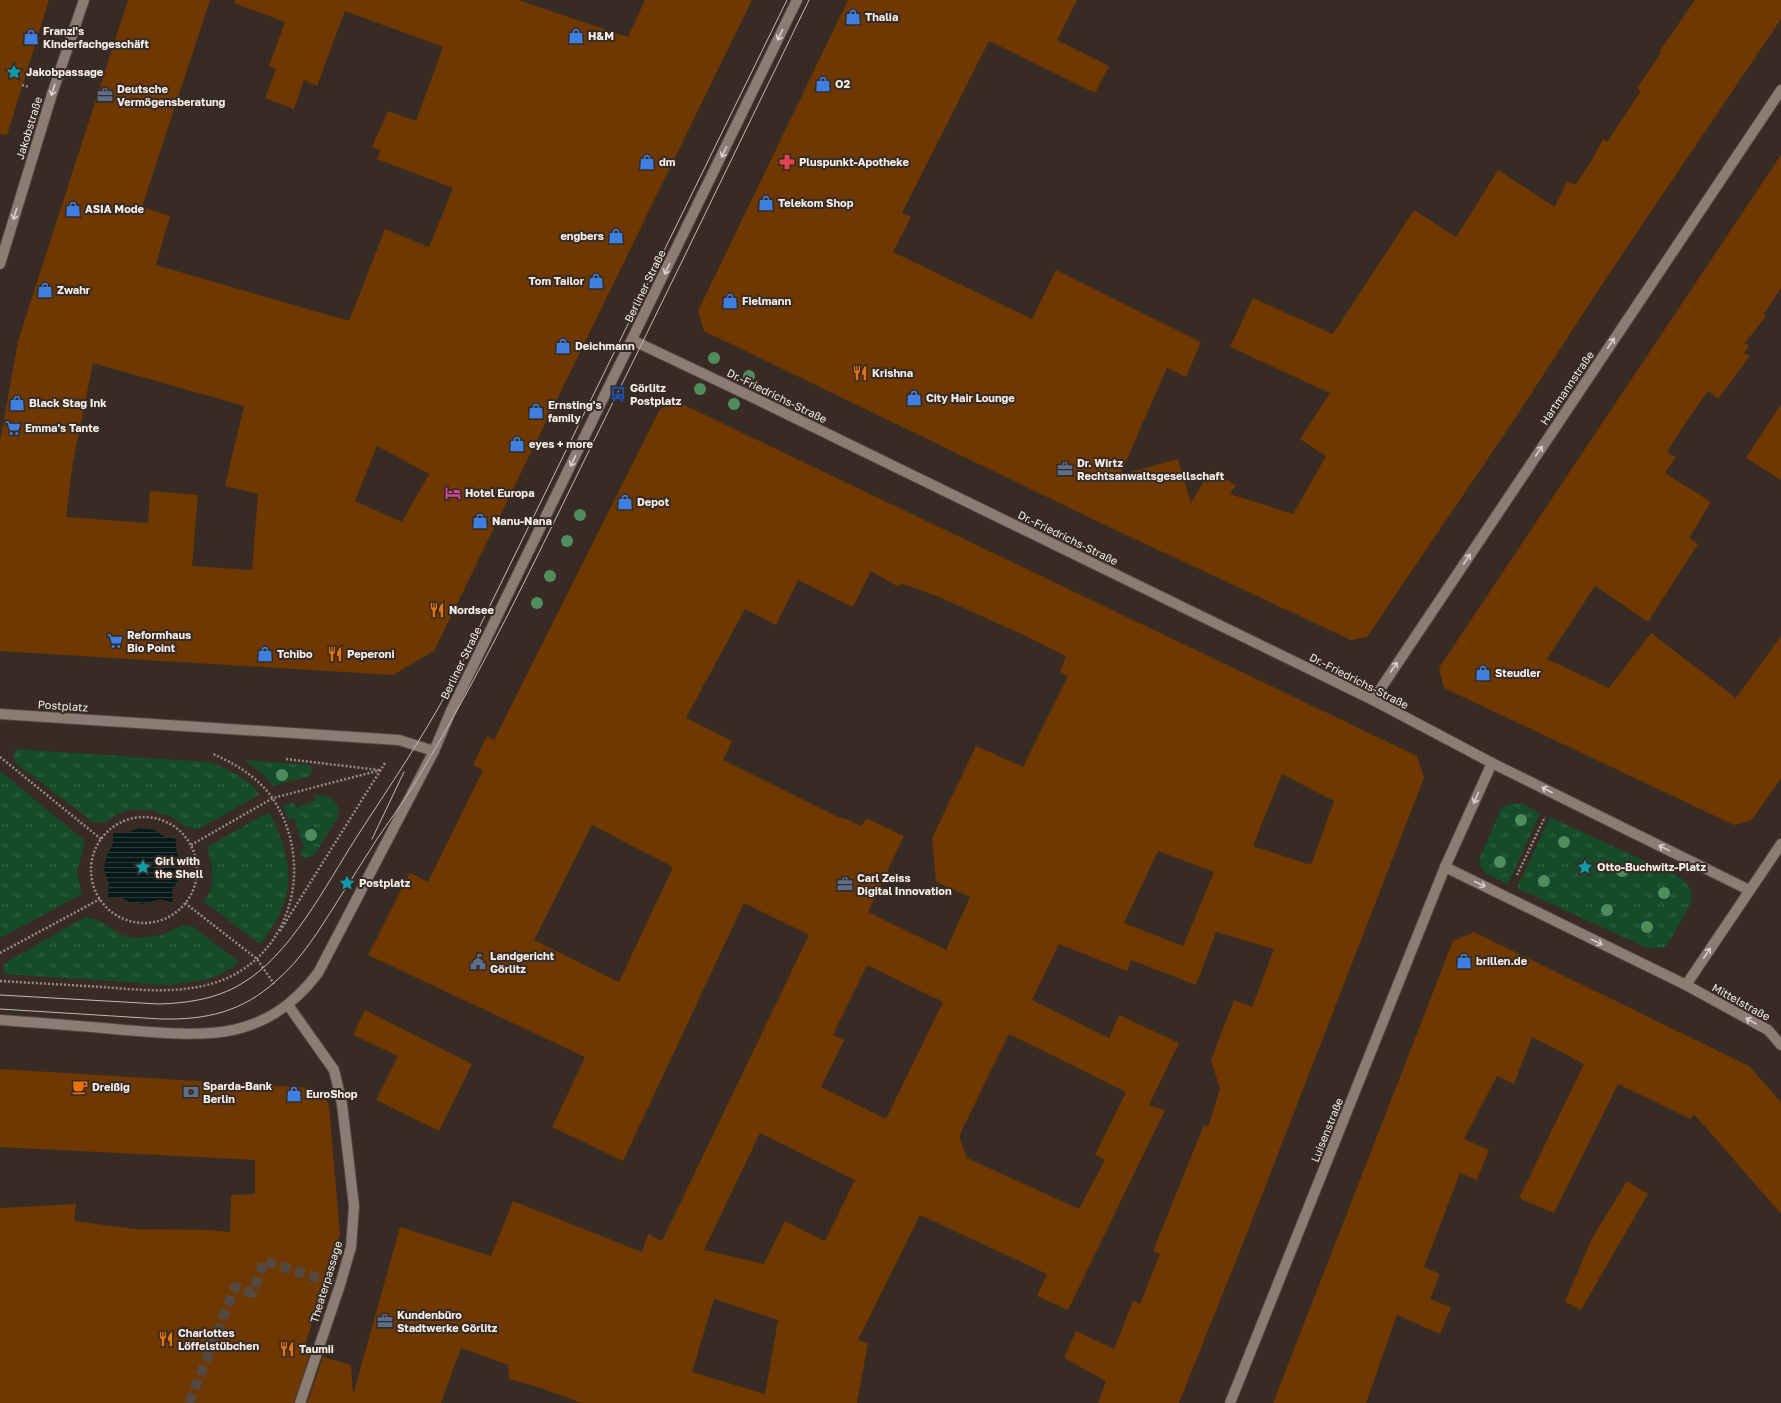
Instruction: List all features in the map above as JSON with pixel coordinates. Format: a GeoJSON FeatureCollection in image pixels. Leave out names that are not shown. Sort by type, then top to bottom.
{"type":"FeatureCollection","features":[{"type":"Feature","properties":{"kind":"street","name":"Jakobstraße"},"geometry":{"type":"LineString","coordinates":[[0,264],[52,94],[84,0]]}},
{"type":"Feature","properties":{"kind":"street","name":"Berliner Straße"},"geometry":{"type":"LineString","coordinates":[[434,751],[451,711],[797,0]]}},
{"type":"Feature","properties":{"kind":"street","name":"Hartmannstraße"},"geometry":{"type":"LineString","coordinates":[[1373,700],[1781,90]]}},
{"type":"Feature","properties":{"kind":"street","name":"Dr.-Friedrichs-Straße"},"geometry":{"type":"LineString","coordinates":[[632,340],[1373,700],[1492,763]]}},
{"type":"Feature","properties":{"kind":"street","name":"Postplatz"},"geometry":{"type":"LineString","coordinates":[[0,714],[399,740],[434,751]]}},
{"type":"Feature","properties":{"kind":"street"},"geometry":{"type":"LineString","coordinates":[[0,1020],[176,1034],[214,1034],[234,1031],[273,1015],[288,1005],[305,990],[318,973],[434,751]]}},
{"type":"Feature","properties":{"kind":"street"},"geometry":{"type":"LineString","coordinates":[[1749,890],[1492,763],[1445,867],[1686,985],[1781,844]]}},
{"type":"Feature","properties":{"kind":"street","name":"Luisenstraße"},"geometry":{"type":"LineString","coordinates":[[1230,1403],[1445,867]]}},
{"type":"Feature","properties":{"kind":"street","name":"Mittelstraße"},"geometry":{"type":"LineString","coordinates":[[1686,985],[1768,1030],[1781,1045]]}},
{"type":"Feature","properties":{"kind":"street","name":"Theaterpassage"},"geometry":{"type":"LineString","coordinates":[[288,1005],[334,1070],[342,1104],[354,1206],[351,1247],[340,1285],[300,1403]]}},
{"type":"Feature","properties":{"kind":"path"},"geometry":{"type":"LineString","coordinates":[[0,981],[144,990],[172,989],[214,983],[245,969],[274,940],[399,740]]}},
{"type":"Feature","properties":{"kind":"path"},"geometry":{"type":"LineString","coordinates":[[212,753],[231,762],[260,784],[273,798],[288,833],[294,852],[296,869],[293,896],[274,940]]}},
{"type":"Feature","properties":{"kind":"path"},"geometry":{"type":"LineString","coordinates":[[0,757],[101,839]]}},
{"type":"Feature","properties":{"kind":"path"},"geometry":{"type":"LineString","coordinates":[[286,759],[381,770]]}},
{"type":"Feature","properties":{"kind":"path"},"geometry":{"type":"LineString","coordinates":[[191,846],[273,798],[381,770]]}},
{"type":"Feature","properties":{"kind":"path"},"geometry":{"type":"LineString","coordinates":[[1507,897],[1555,794]]}},
{"type":"Feature","properties":{"kind":"path"},"geometry":{"type":"LineString","coordinates":[[148,817],[166,821],[180,831],[191,846],[196,860],[196,883],[185,903],[166,918],[150,922],[141,922],[132,921],[118,916],[105,905],[93,884],[91,868],[94,853],[101,839],[114,826],[122,822],[130,819],[148,817]]}},
{"type":"Feature","properties":{"kind":"path"},"geometry":{"type":"LineString","coordinates":[[0,954],[100,898]]}},
{"type":"Feature","properties":{"kind":"path"},"geometry":{"type":"LineString","coordinates":[[185,903],[256,959]]}},
{"type":"Feature","properties":{"kind":"green space"},"geometry":{"type":"Polygon","coordinates":[[[16,749],[208,762],[223,767],[236,774],[260,794],[199,829],[186,827],[172,817],[150,810],[129,810],[117,814],[104,823],[93,822],[18,765],[14,758],[16,749]]]}},
{"type":"Feature","properties":{"kind":"green space"},"geometry":{"type":"Polygon","coordinates":[[[244,760],[309,765],[312,767],[312,771],[309,776],[273,786],[261,772],[244,760]]]}},
{"type":"Feature","properties":{"kind":"green space"},"geometry":{"type":"Polygon","coordinates":[[[0,771],[85,841],[77,873],[82,894],[0,938],[0,771]]]}},
{"type":"Feature","properties":{"kind":"green space"},"geometry":{"type":"Polygon","coordinates":[[[314,795],[324,796],[333,800],[339,811],[338,817],[315,854],[304,858],[299,851],[304,848],[294,818],[288,819],[283,806],[294,802],[296,808],[316,800],[314,795]]]}},
{"type":"Feature","properties":{"kind":"green space"},"geometry":{"type":"Polygon","coordinates":[[[1514,803],[1522,804],[1540,813],[1508,884],[1484,871],[1481,867],[1480,857],[1502,807],[1514,803]]]}},
{"type":"Feature","properties":{"kind":"green space"},"geometry":{"type":"Polygon","coordinates":[[[269,812],[278,830],[284,848],[288,880],[286,895],[281,911],[260,944],[203,901],[211,889],[212,882],[211,861],[207,847],[269,812]]]}},
{"type":"Feature","properties":{"kind":"green space"},"geometry":{"type":"Polygon","coordinates":[[[1550,817],[1681,878],[1686,883],[1691,890],[1690,904],[1667,945],[1663,948],[1647,948],[1517,888],[1550,817]]]}},
{"type":"Feature","properties":{"kind":"green space"},"geometry":{"type":"Polygon","coordinates":[[[85,917],[98,920],[122,935],[136,938],[162,935],[181,926],[192,926],[239,962],[222,974],[205,980],[169,985],[4,974],[3,968],[5,963],[85,917]]]}},
{"type":"Feature","properties":{"kind":"shaded area","name":"Girl with the Shell"},"geometry":{"type":"Polygon","coordinates":[[[140,828],[154,830],[165,837],[176,839],[176,850],[181,864],[179,879],[172,890],[173,903],[160,899],[144,904],[130,902],[120,897],[108,897],[109,884],[104,870],[106,858],[113,843],[113,833],[126,833],[140,828]]]}},
{"type":"Feature","properties":{"kind":"building"},"geometry":{"type":"Polygon","coordinates":[[[0,0],[49,0],[7,135],[0,134],[0,0]]]}},
{"type":"Feature","properties":{"kind":"building"},"geometry":{"type":"Polygon","coordinates":[[[128,0],[210,0],[142,207],[170,216],[156,265],[349,321],[385,229],[429,247],[453,188],[377,159],[380,150],[372,147],[388,111],[416,121],[443,47],[345,11],[317,86],[304,80],[294,109],[265,98],[276,69],[269,66],[285,22],[234,3],[235,0],[518,0],[628,37],[645,0],[752,0],[434,651],[393,675],[0,651],[0,442],[18,341],[128,0]],[[93,363],[73,462],[66,517],[148,523],[150,491],[198,495],[192,566],[252,570],[258,494],[225,486],[244,406],[93,363]],[[377,446],[355,501],[402,522],[429,474],[377,446]]]}},
{"type":"Feature","properties":{"kind":"building"},"geometry":{"type":"Polygon","coordinates":[[[848,0],[1077,0],[1057,40],[1109,66],[1095,93],[989,41],[902,213],[911,217],[893,252],[1032,319],[1056,270],[1201,342],[1186,377],[1167,368],[1120,475],[1178,459],[1191,503],[1210,471],[1236,485],[1230,494],[1293,514],[1326,456],[1300,439],[1330,393],[1230,347],[1253,298],[1333,334],[1414,210],[1456,237],[1498,170],[1555,207],[1567,181],[1575,185],[1592,160],[1603,139],[1607,142],[1641,91],[1637,88],[1661,53],[1659,52],[1695,0],[1781,0],[1781,19],[1607,277],[1514,420],[1367,637],[1351,640],[1109,527],[704,331],[698,311],[848,0]]]}},
{"type":"Feature","properties":{"kind":"building"},"geometry":{"type":"Polygon","coordinates":[[[1781,155],[1781,288],[1764,314],[1766,316],[1745,343],[1749,346],[1744,353],[1750,356],[1718,399],[1708,391],[1667,452],[1676,457],[1665,473],[1711,502],[1689,538],[1698,544],[1648,622],[1595,586],[1547,659],[1609,688],[1651,633],[1736,698],[1781,636],[1781,778],[1752,820],[1734,825],[1444,688],[1439,668],[1781,155]]]}},
{"type":"Feature","properties":{"kind":"building"},"geometry":{"type":"Polygon","coordinates":[[[678,402],[1417,756],[1424,778],[1248,1231],[1179,1403],[1098,1403],[1106,1381],[1064,1358],[1076,1331],[1114,1349],[1133,1301],[1140,1304],[1160,1254],[1153,1251],[1204,1125],[1208,1127],[1220,1089],[1211,1060],[1234,1000],[1252,1007],[1274,949],[1216,932],[1196,985],[1131,960],[1127,971],[1059,944],[1032,1000],[1109,1038],[1119,1015],[1179,1043],[1149,1105],[1165,1110],[1068,1310],[1037,1296],[1047,1274],[920,1215],[858,1340],[868,1343],[857,1403],[582,1403],[538,1387],[509,1379],[508,1365],[461,1348],[441,1403],[307,1403],[323,1357],[351,1365],[353,1395],[400,1227],[491,1256],[513,1201],[642,1252],[648,1234],[662,1241],[809,935],[744,903],[623,1161],[552,1127],[585,1057],[368,955],[410,873],[428,882],[483,770],[473,765],[487,736],[494,740],[660,409],[678,402]],[[871,571],[853,607],[798,580],[776,625],[745,609],[686,718],[732,741],[723,760],[840,818],[841,817],[862,826],[866,818],[904,836],[868,912],[946,950],[970,897],[936,882],[932,838],[976,746],[1023,767],[1068,676],[1060,672],[1066,656],[1028,637],[939,597],[903,584],[897,586],[871,571]],[[1282,774],[1253,846],[1311,865],[1334,801],[1282,774]],[[592,825],[534,940],[619,982],[673,867],[592,825]],[[1158,851],[1124,923],[1183,946],[1214,872],[1158,851]],[[867,965],[833,1035],[844,1040],[821,1087],[886,1119],[943,1002],[867,965]],[[1009,1034],[959,1136],[967,1158],[1079,1209],[1105,1160],[1095,1155],[1126,1092],[1009,1034]],[[760,1133],[704,1250],[764,1264],[785,1221],[825,1241],[855,1180],[760,1133]],[[714,1299],[692,1372],[765,1394],[778,1320],[714,1299]]]}},
{"type":"Feature","properties":{"kind":"building"},"geometry":{"type":"Polygon","coordinates":[[[1781,404],[1781,480],[1746,458],[1781,404]]]}},
{"type":"Feature","properties":{"kind":"building"},"geometry":{"type":"Polygon","coordinates":[[[1474,932],[1749,1066],[1781,1102],[1781,1214],[1694,1114],[1691,1119],[1618,1084],[1554,1213],[1519,1198],[1584,1064],[1532,1037],[1514,1084],[1497,1076],[1464,1139],[1489,1150],[1477,1180],[1460,1173],[1424,1267],[1440,1274],[1430,1299],[1451,1307],[1440,1334],[1397,1315],[1366,1403],[1273,1403],[1453,941],[1474,932]]]}},
{"type":"Feature","properties":{"kind":"building"},"geometry":{"type":"Polygon","coordinates":[[[365,1010],[472,1064],[439,1131],[376,1100],[398,1056],[353,1035],[365,1010]]]}},
{"type":"Feature","properties":{"kind":"building"},"geometry":{"type":"Polygon","coordinates":[[[0,1069],[313,1088],[325,1097],[329,1106],[340,1234],[303,1351],[310,1353],[294,1403],[0,1403],[0,1208],[76,1204],[74,1221],[135,1229],[211,1230],[230,1232],[231,1195],[255,1194],[255,1160],[0,1147],[0,1069]]]}},
{"type":"Feature","properties":{"kind":"building"},"geometry":{"type":"Polygon","coordinates":[[[1627,1181],[1648,1194],[1581,1310],[1565,1302],[1591,1240],[1627,1181]]]}},
{"type":"Feature","properties":{"kind":"tunnel"},"geometry":{"type":"LineString","coordinates":[[189,1403],[235,1287],[253,1293],[264,1261],[340,1285]]}},
{"type":"Feature","properties":{"kind":"tram line"},"geometry":{"type":"LineString","coordinates":[[0,995],[159,1004],[181,1003],[202,999],[212,997],[231,989],[259,972],[291,938],[306,918],[406,761],[452,683],[787,0]]}},
{"type":"Feature","properties":{"kind":"tram line"},"geometry":{"type":"LineString","coordinates":[[0,1009],[161,1019],[208,1016],[237,1007],[263,992],[302,954],[317,934],[377,839],[417,780],[485,659],[610,409],[809,0]]}},
{"type":"Feature","properties":{"kind":"tram line"},"geometry":{"type":"LineString","coordinates":[[372,839],[404,772]]}},
{"type":"Feature","properties":{"kind":"place","name":"Thalia"},"geometry":{"type":"Point","coordinates":[853,17]}},
{"type":"Feature","properties":{"kind":"place","name":"H&M"},"geometry":{"type":"Point","coordinates":[576,36]}},
{"type":"Feature","properties":{"kind":"place","name":"Franzi's Kinderfachgeschäft"},"geometry":{"type":"Point","coordinates":[31,37]}},
{"type":"Feature","properties":{"kind":"place","name":"Jakobpassage"},"geometry":{"type":"Point","coordinates":[14,72]}},
{"type":"Feature","properties":{"kind":"place","name":"O2"},"geometry":{"type":"Point","coordinates":[823,84]}},
{"type":"Feature","properties":{"kind":"place","name":"Deutsche Vermögensberatung"},"geometry":{"type":"Point","coordinates":[105,95]}},
{"type":"Feature","properties":{"kind":"place","name":"dm"},"geometry":{"type":"Point","coordinates":[647,162]}},
{"type":"Feature","properties":{"kind":"place","name":"Pluspunkt-Apotheke"},"geometry":{"type":"Point","coordinates":[787,162]}},
{"type":"Feature","properties":{"kind":"place","name":"Telekom Shop"},"geometry":{"type":"Point","coordinates":[766,203]}},
{"type":"Feature","properties":{"kind":"place","name":"ASIA Mode"},"geometry":{"type":"Point","coordinates":[73,209]}},
{"type":"Feature","properties":{"kind":"place","name":"engbers"},"geometry":{"type":"Point","coordinates":[616,236]}},
{"type":"Feature","properties":{"kind":"place","name":"Tom Tailor"},"geometry":{"type":"Point","coordinates":[596,281]}},
{"type":"Feature","properties":{"kind":"place","name":"Zwahr"},"geometry":{"type":"Point","coordinates":[45,290]}},
{"type":"Feature","properties":{"kind":"place","name":"Fielmann"},"geometry":{"type":"Point","coordinates":[730,301]}},
{"type":"Feature","properties":{"kind":"place","name":"Deichmann"},"geometry":{"type":"Point","coordinates":[563,346]}},
{"type":"Feature","properties":{"kind":"place","name":"Krishna"},"geometry":{"type":"Point","coordinates":[860,373]}},
{"type":"Feature","properties":{"kind":"place","name":"Görlitz Postplatz"},"geometry":{"type":"Point","coordinates":[618,394]}},
{"type":"Feature","properties":{"kind":"place","name":"City Hair Lounge"},"geometry":{"type":"Point","coordinates":[914,398]}},
{"type":"Feature","properties":{"kind":"place","name":"Black Stag Ink"},"geometry":{"type":"Point","coordinates":[17,403]}},
{"type":"Feature","properties":{"kind":"place","name":"Ernsting's family"},"geometry":{"type":"Point","coordinates":[536,411]}},
{"type":"Feature","properties":{"kind":"place","name":"Emma's Tante"},"geometry":{"type":"Point","coordinates":[13,428]}},
{"type":"Feature","properties":{"kind":"place","name":"eyes + more"},"geometry":{"type":"Point","coordinates":[517,444]}},
{"type":"Feature","properties":{"kind":"place","name":"Dr. Wirtz Rechtsanwaltsgesellschaft"},"geometry":{"type":"Point","coordinates":[1065,469]}},
{"type":"Feature","properties":{"kind":"place","name":"Hotel Europa"},"geometry":{"type":"Point","coordinates":[453,493]}},
{"type":"Feature","properties":{"kind":"place","name":"Depot"},"geometry":{"type":"Point","coordinates":[625,502]}},
{"type":"Feature","properties":{"kind":"place","name":"Nanu-Nana"},"geometry":{"type":"Point","coordinates":[480,521]}},
{"type":"Feature","properties":{"kind":"place","name":"Nordsee"},"geometry":{"type":"Point","coordinates":[437,610]}},
{"type":"Feature","properties":{"kind":"place","name":"Reformhaus Bio Point"},"geometry":{"type":"Point","coordinates":[115,641]}},
{"type":"Feature","properties":{"kind":"place","name":"Tchibo"},"geometry":{"type":"Point","coordinates":[265,654]}},
{"type":"Feature","properties":{"kind":"place","name":"Peperoni"},"geometry":{"type":"Point","coordinates":[335,654]}},
{"type":"Feature","properties":{"kind":"place","name":"Steudler"},"geometry":{"type":"Point","coordinates":[1483,673]}},
{"type":"Feature","properties":{"kind":"place","name":"Girl with the Shell"},"geometry":{"type":"Point","coordinates":[143,867]}},
{"type":"Feature","properties":{"kind":"place","name":"Otto-Buchwitz-Platz"},"geometry":{"type":"Point","coordinates":[1585,867]}},
{"type":"Feature","properties":{"kind":"place","name":"Postplatz"},"geometry":{"type":"Point","coordinates":[347,883]}},
{"type":"Feature","properties":{"kind":"place","name":"Carl Zeiss Digital Innovation"},"geometry":{"type":"Point","coordinates":[845,884]}},
{"type":"Feature","properties":{"kind":"place","name":"brillen.de"},"geometry":{"type":"Point","coordinates":[1464,961]}},
{"type":"Feature","properties":{"kind":"place","name":"Landgericht Görlitz"},"geometry":{"type":"Point","coordinates":[478,962]}},
{"type":"Feature","properties":{"kind":"place","name":"Dreißig"},"geometry":{"type":"Point","coordinates":[80,1087]}},
{"type":"Feature","properties":{"kind":"place","name":"Sparda-Bank Berlin"},"geometry":{"type":"Point","coordinates":[191,1092]}},
{"type":"Feature","properties":{"kind":"place","name":"EuroShop"},"geometry":{"type":"Point","coordinates":[294,1094]}},
{"type":"Feature","properties":{"kind":"place","name":"Kundenbüro Stadtwerke Görlitz"},"geometry":{"type":"Point","coordinates":[385,1321]}},
{"type":"Feature","properties":{"kind":"place","name":"Charlottes Löffelstübchen"},"geometry":{"type":"Point","coordinates":[166,1339]}},
{"type":"Feature","properties":{"kind":"place","name":"Taumii"},"geometry":{"type":"Point","coordinates":[287,1349]}}]}
